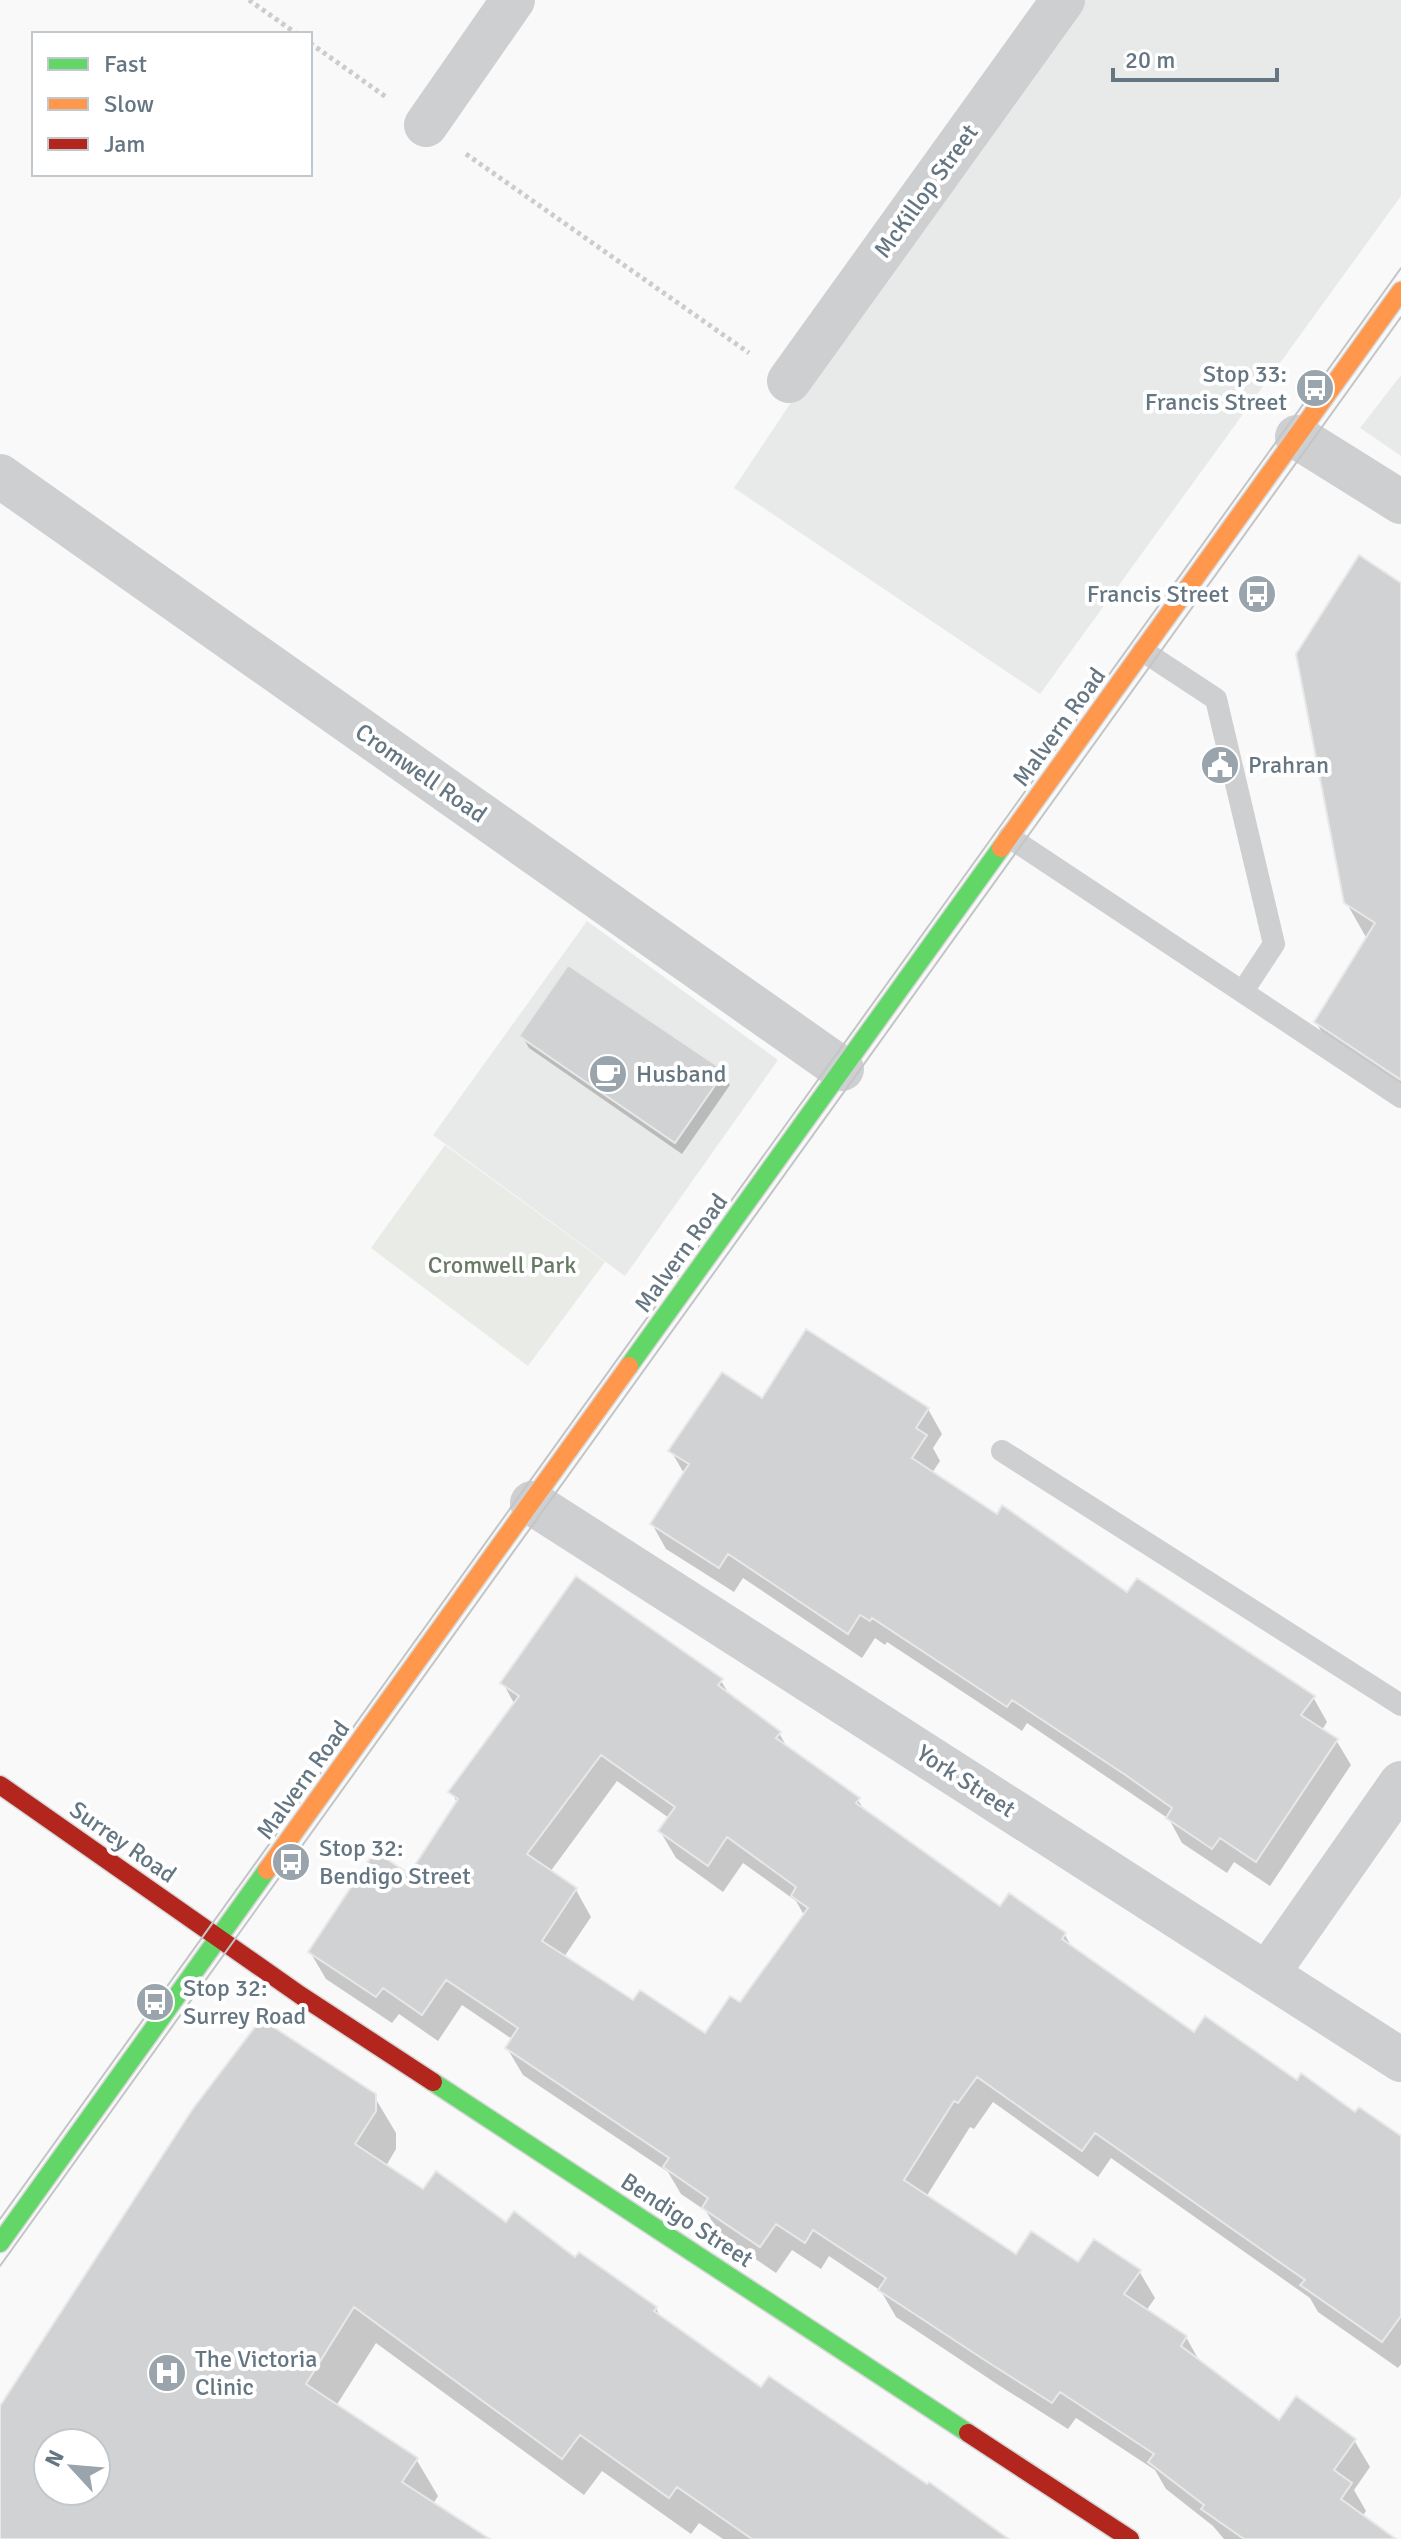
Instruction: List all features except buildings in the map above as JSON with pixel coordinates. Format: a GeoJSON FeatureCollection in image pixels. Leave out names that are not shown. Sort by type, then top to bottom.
{"type":"FeatureCollection","features":[{"type":"Feature","properties":{"kind":"main road","name":"Malvern Road"},"geometry":{"type":"LineString","coordinates":[[0,2243],[1401,291]]}},
{"type":"Feature","properties":{"kind":"main road","name":"Surrey Road"},"geometry":{"type":"LineString","coordinates":[[0,1785],[219,1939]]}},
{"type":"Feature","properties":{"kind":"main road","name":"Bendigo Street"},"geometry":{"type":"LineString","coordinates":[[219,1939],[1130,2539]]}},
{"type":"Feature","properties":{"kind":"street"},"geometry":{"type":"LineString","coordinates":[[426,125],[513,0]]}},
{"type":"Feature","properties":{"kind":"street","name":"McKillop Street"},"geometry":{"type":"LineString","coordinates":[[789,381],[1063,0]]}},
{"type":"Feature","properties":{"kind":"street"},"geometry":{"type":"LineString","coordinates":[[1297,437],[1401,502]]}},
{"type":"Feature","properties":{"kind":"street","name":"Cromwell Road"},"geometry":{"type":"LineString","coordinates":[[0,476],[842,1069]]}},
{"type":"Feature","properties":{"kind":"street","name":"York Street"},"geometry":{"type":"LineString","coordinates":[[532,1503],[1401,2060]]}},
{"type":"Feature","properties":{"kind":"street"},"geometry":{"type":"LineString","coordinates":[[1267,1974],[1401,1783]]}},
{"type":"Feature","properties":{"kind":"lane"},"geometry":{"type":"LineString","coordinates":[[1143,651],[1216,699],[1274,944],[1243,991]]}},
{"type":"Feature","properties":{"kind":"lane"},"geometry":{"type":"LineString","coordinates":[[1009,837],[1401,1097]]}},
{"type":"Feature","properties":{"kind":"lane"},"geometry":{"type":"LineString","coordinates":[[1002,1451],[1401,1705]]}},
{"type":"Feature","properties":{"kind":"path"},"geometry":{"type":"LineString","coordinates":[[249,0],[294,32]]}},
{"type":"Feature","properties":{"kind":"path"},"geometry":{"type":"LineString","coordinates":[[312,44],[789,381]]}},
{"type":"Feature","properties":{"kind":"shaded area"},"geometry":{"type":"Polygon","coordinates":[[[1085,0],[1401,0],[1401,196],[1040,694],[734,488],[792,401],[1085,0]]]}},
{"type":"Feature","properties":{"kind":"shaded area"},"geometry":{"type":"Polygon","coordinates":[[[1401,375],[1401,456],[1360,428],[1401,375]]]}},
{"type":"Feature","properties":{"kind":"shaded area"},"geometry":{"type":"Polygon","coordinates":[[[587,921],[778,1060],[625,1276],[433,1135],[587,921]]]}},
{"type":"Feature","properties":{"kind":"green space","name":"Cromwell Park"},"geometry":{"type":"Polygon","coordinates":[[[445,1145],[605,1262],[528,1366],[371,1248],[445,1145]]]}},
{"type":"Feature","properties":{"kind":"tram line"},"geometry":{"type":"LineString","coordinates":[[0,2219],[1401,268]]}},
{"type":"Feature","properties":{"kind":"tram line"},"geometry":{"type":"LineString","coordinates":[[0,2266],[1401,317]]}},
{"type":"Feature","properties":{"kind":"traffic: fast"},"geometry":{"type":"LineString","coordinates":[[629,1366],[1001,848]]}},
{"type":"Feature","properties":{"kind":"traffic: fast"},"geometry":{"type":"LineString","coordinates":[[0,2243],[267,1870]]}},
{"type":"Feature","properties":{"kind":"traffic: fast"},"geometry":{"type":"LineString","coordinates":[[433,2082],[968,2433]]}},
{"type":"Feature","properties":{"kind":"traffic: slow"},"geometry":{"type":"LineString","coordinates":[[1001,848],[1401,291]]}},
{"type":"Feature","properties":{"kind":"traffic: slow"},"geometry":{"type":"LineString","coordinates":[[267,1870],[629,1366]]}},
{"type":"Feature","properties":{"kind":"traffic: jam"},"geometry":{"type":"LineString","coordinates":[[0,1785],[300,1995],[433,2082]]}},
{"type":"Feature","properties":{"kind":"traffic: jam"},"geometry":{"type":"LineString","coordinates":[[968,2433],[1130,2539]]}},
{"type":"Feature","properties":{"kind":"place","name":"Stop 33: Francis Street"},"geometry":{"type":"Point","coordinates":[1315,388]}},
{"type":"Feature","properties":{"kind":"place","name":"Francis Street"},"geometry":{"type":"Point","coordinates":[1257,594]}},
{"type":"Feature","properties":{"kind":"place","name":"Prahran"},"geometry":{"type":"Point","coordinates":[1220,765]}},
{"type":"Feature","properties":{"kind":"place","name":"Husband"},"geometry":{"type":"Point","coordinates":[608,1074]}},
{"type":"Feature","properties":{"kind":"place","name":"Stop 32: Bendigo Street"},"geometry":{"type":"Point","coordinates":[291,1862]}},
{"type":"Feature","properties":{"kind":"place","name":"Stop 32: Surrey Road"},"geometry":{"type":"Point","coordinates":[155,2002]}},
{"type":"Feature","properties":{"kind":"place","name":"The Victoria Clinic"},"geometry":{"type":"Point","coordinates":[167,2373]}}]}
